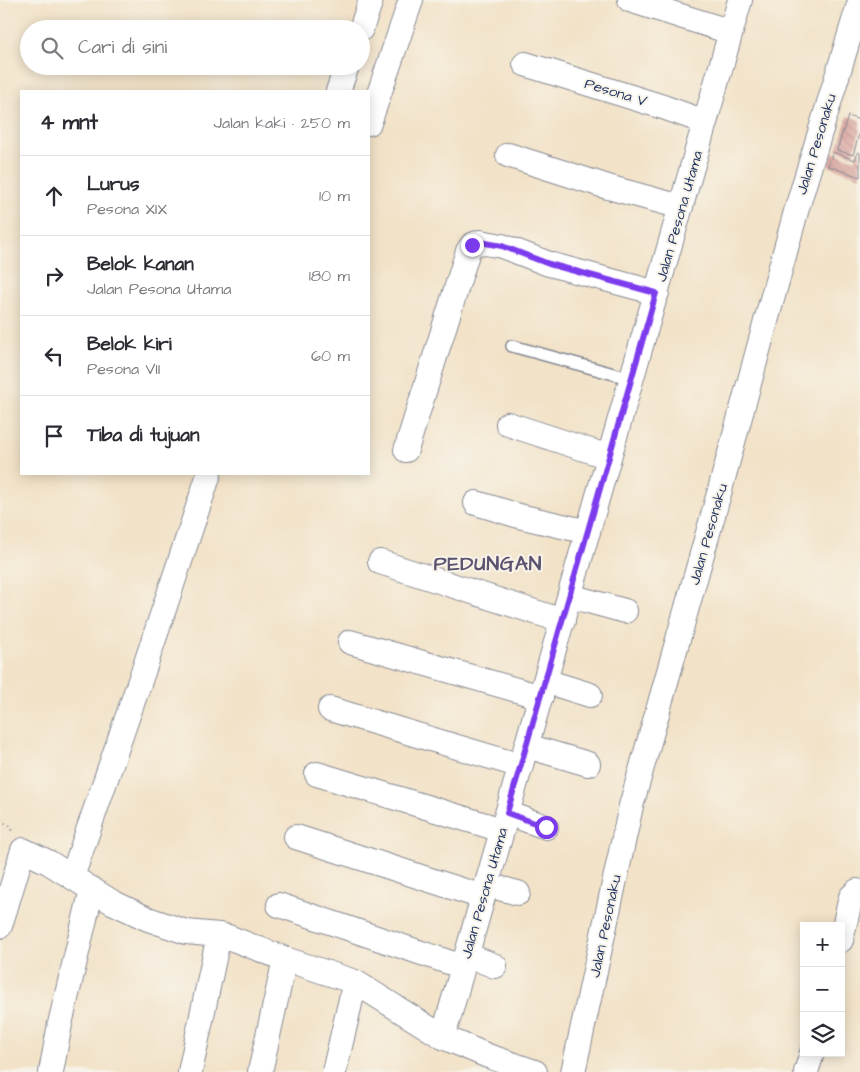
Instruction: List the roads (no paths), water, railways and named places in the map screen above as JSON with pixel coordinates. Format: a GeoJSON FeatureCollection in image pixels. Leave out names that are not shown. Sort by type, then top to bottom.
{"type":"FeatureCollection","features":[{"type":"Feature","properties":{"kind":"street"},"geometry":{"type":"LineString","coordinates":[[363,20],[371,0]]}},
{"type":"Feature","properties":{"kind":"street"},"geometry":{"type":"LineString","coordinates":[[370,120],[411,0]]}},
{"type":"Feature","properties":{"kind":"street"},"geometry":{"type":"LineString","coordinates":[[630,0],[731,32]]}},
{"type":"Feature","properties":{"kind":"street","name":"Jalan Pesona Utama"},"geometry":{"type":"LineString","coordinates":[[443,1037],[740,0]]}},
{"type":"Feature","properties":{"kind":"street","name":"Jalan Pesonaku"},"geometry":{"type":"LineString","coordinates":[[573,1072],[631,806],[797,208],[860,1]]}},
{"type":"Feature","properties":{"kind":"street","name":"Pesona V"},"geometry":{"type":"LineString","coordinates":[[525,64],[663,106],[705,122]]}},
{"type":"Feature","properties":{"kind":"street"},"geometry":{"type":"LineString","coordinates":[[338,90],[344,75]]}},
{"type":"Feature","properties":{"kind":"street"},"geometry":{"type":"LineString","coordinates":[[508,155],[608,187],[681,207]]}},
{"type":"Feature","properties":{"kind":"street"},"geometry":{"type":"LineString","coordinates":[[406,450],[468,251],[472,245],[480,242],[502,246],[549,264],[656,293]]}},
{"type":"Feature","properties":{"kind":"street"},"geometry":{"type":"LineString","coordinates":[[508,424],[609,458]]}},
{"type":"Feature","properties":{"kind":"street"},"geometry":{"type":"LineString","coordinates":[[52,1072],[82,883],[143,672],[209,475]]}},
{"type":"Feature","properties":{"kind":"street"},"geometry":{"type":"LineString","coordinates":[[476,503],[519,516],[588,532]]}},
{"type":"Feature","properties":{"kind":"street"},"geometry":{"type":"LineString","coordinates":[[380,562],[562,621]]}},
{"type":"Feature","properties":{"kind":"street"},"geometry":{"type":"LineString","coordinates":[[570,596],[625,611]]}},
{"type":"Feature","properties":{"kind":"street"},"geometry":{"type":"LineString","coordinates":[[350,642],[543,689],[590,695]]}},
{"type":"Feature","properties":{"kind":"street"},"geometry":{"type":"LineString","coordinates":[[330,709],[524,756],[588,764]]}},
{"type":"Feature","properties":{"kind":"street"},"geometry":{"type":"LineString","coordinates":[[318,774],[505,822],[546,827]]}},
{"type":"Feature","properties":{"kind":"street"},"geometry":{"type":"LineString","coordinates":[[296,838],[485,891],[518,893]]}},
{"type":"Feature","properties":{"kind":"street"},"geometry":{"type":"LineString","coordinates":[[0,926],[23,850],[48,862],[112,902],[163,925],[186,932],[219,935],[355,982],[443,1037],[488,1056],[536,1072]]}},
{"type":"Feature","properties":{"kind":"street"},"geometry":{"type":"LineString","coordinates":[[845,924],[852,897],[857,892],[860,892]]}},
{"type":"Feature","properties":{"kind":"street"},"geometry":{"type":"LineString","coordinates":[[279,904],[465,961],[495,966]]}},
{"type":"Feature","properties":{"kind":"street"},"geometry":{"type":"LineString","coordinates":[[190,1072],[219,935]]}},
{"type":"Feature","properties":{"kind":"street"},"geometry":{"type":"LineString","coordinates":[[260,1072],[285,959]]}},
{"type":"Feature","properties":{"kind":"street"},"geometry":{"type":"LineString","coordinates":[[334,1072],[355,982]]}},
{"type":"Feature","properties":{"kind":"street"},"geometry":{"type":"LineString","coordinates":[[806,1072],[811,1057]]}},
{"type":"Feature","properties":{"kind":"lane"},"geometry":{"type":"LineString","coordinates":[[512,346],[632,379]]}},
{"type":"Feature","properties":{"kind":"district","name":"PEDUNGAN"},"geometry":{"type":"Point","coordinates":[488,563]}}]}
